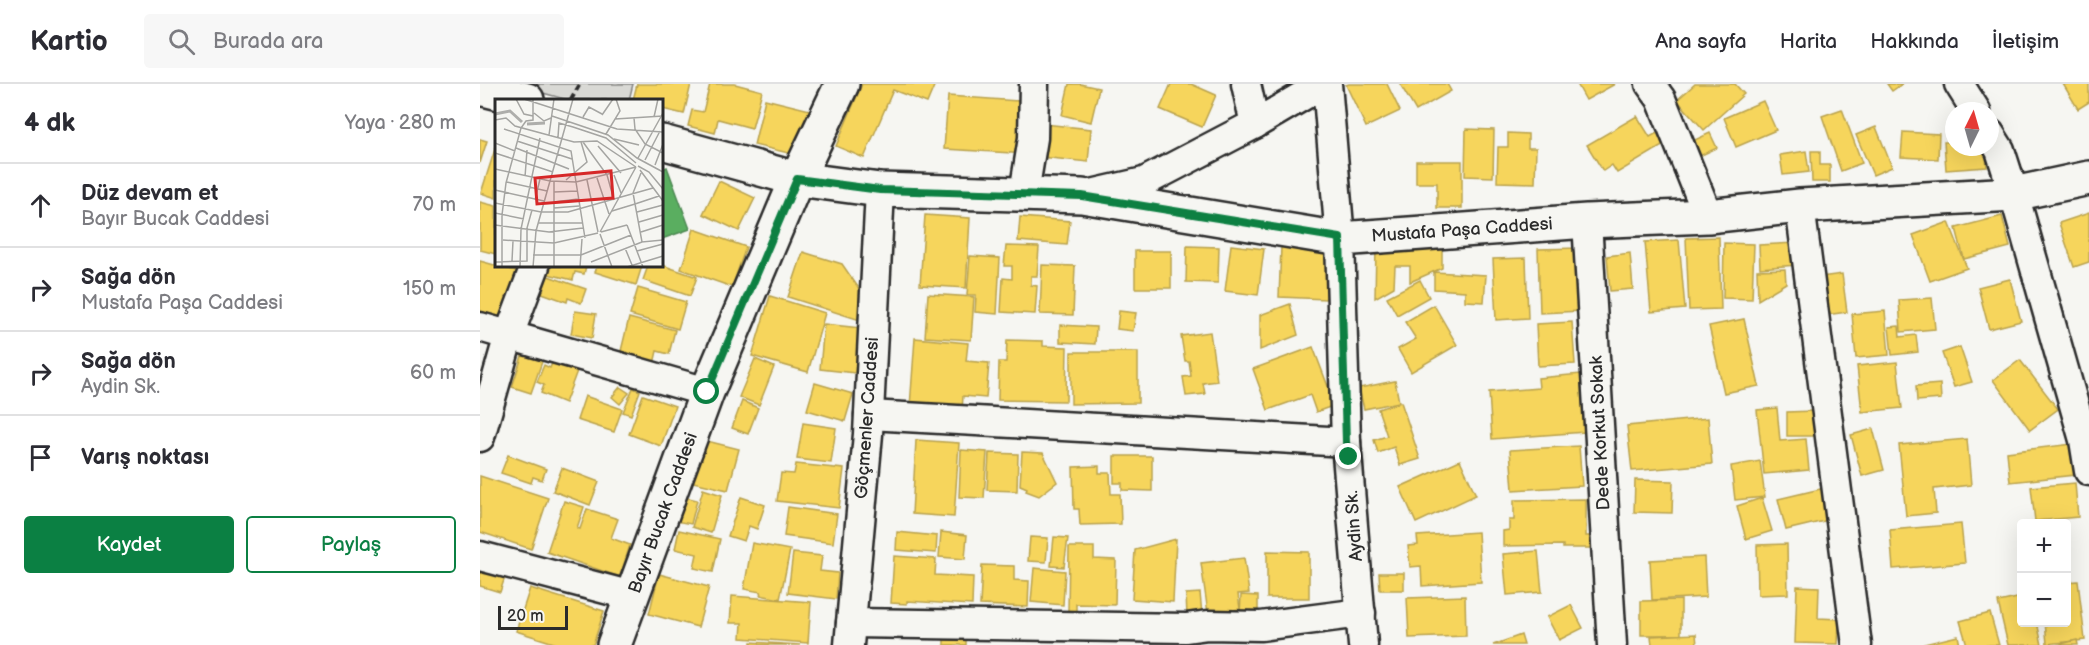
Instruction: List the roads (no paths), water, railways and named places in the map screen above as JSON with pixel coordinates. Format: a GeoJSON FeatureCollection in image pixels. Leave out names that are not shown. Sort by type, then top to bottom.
{"type":"FeatureCollection","features":[{"type":"Feature","properties":{"kind":"street","name":"Bayır Bucak Caddesi"},"geometry":{"type":"LineString","coordinates":[[614,645],[707,392],[797,179],[842,84]]}},
{"type":"Feature","properties":{"kind":"street"},"geometry":{"type":"LineString","coordinates":[[1024,193],[1034,138],[1034,84]]}},
{"type":"Feature","properties":{"kind":"street"},"geometry":{"type":"LineString","coordinates":[[1246,84],[1255,124]]}},
{"type":"Feature","properties":{"kind":"street"},"geometry":{"type":"LineString","coordinates":[[1082,196],[1144,182],[1255,124],[1323,84]]}},
{"type":"Feature","properties":{"kind":"street","name":"Aydin Sk."},"geometry":{"type":"LineString","coordinates":[[1327,84],[1340,238],[1346,442],[1363,645]]}},
{"type":"Feature","properties":{"kind":"street"},"geometry":{"type":"LineString","coordinates":[[1650,84],[1661,99],[1708,216]]}},
{"type":"Feature","properties":{"kind":"street"},"geometry":{"type":"LineString","coordinates":[[1959,84],[1970,102]]}},
{"type":"Feature","properties":{"kind":"street"},"geometry":{"type":"LineString","coordinates":[[480,88],[522,99]]}},
{"type":"Feature","properties":{"kind":"street","name":"Mustafa Paşa Caddesi"},"geometry":{"type":"LineString","coordinates":[[663,142],[797,179],[880,190],[1082,196],[1340,238],[1587,221],[1708,216],[1800,206],[2014,194],[2089,178]]}},
{"type":"Feature","properties":{"kind":"street"},"geometry":{"type":"LineString","coordinates":[[1999,148],[2084,440],[2089,471]]}},
{"type":"Feature","properties":{"kind":"street","name":"Göçmenler Caddesi"},"geometry":{"type":"LineString","coordinates":[[850,634],[869,415],[880,190]]}},
{"type":"Feature","properties":{"kind":"street"},"geometry":{"type":"LineString","coordinates":[[1800,206],[1857,645]]}},
{"type":"Feature","properties":{"kind":"street","name":"Dede Korkut Sokak"},"geometry":{"type":"LineString","coordinates":[[1587,221],[1612,645]]}},
{"type":"Feature","properties":{"kind":"street"},"geometry":{"type":"LineString","coordinates":[[480,437],[509,334],[535,267]]}},
{"type":"Feature","properties":{"kind":"street"},"geometry":{"type":"LineString","coordinates":[[480,327],[707,392]]}},
{"type":"Feature","properties":{"kind":"street"},"geometry":{"type":"LineString","coordinates":[[869,415],[1346,442]]}},
{"type":"Feature","properties":{"kind":"street"},"geometry":{"type":"LineString","coordinates":[[480,556],[632,596]]}},
{"type":"Feature","properties":{"kind":"street"},"geometry":{"type":"LineString","coordinates":[[850,634],[1186,628],[1208,625],[1261,626],[1361,613]]}}]}
